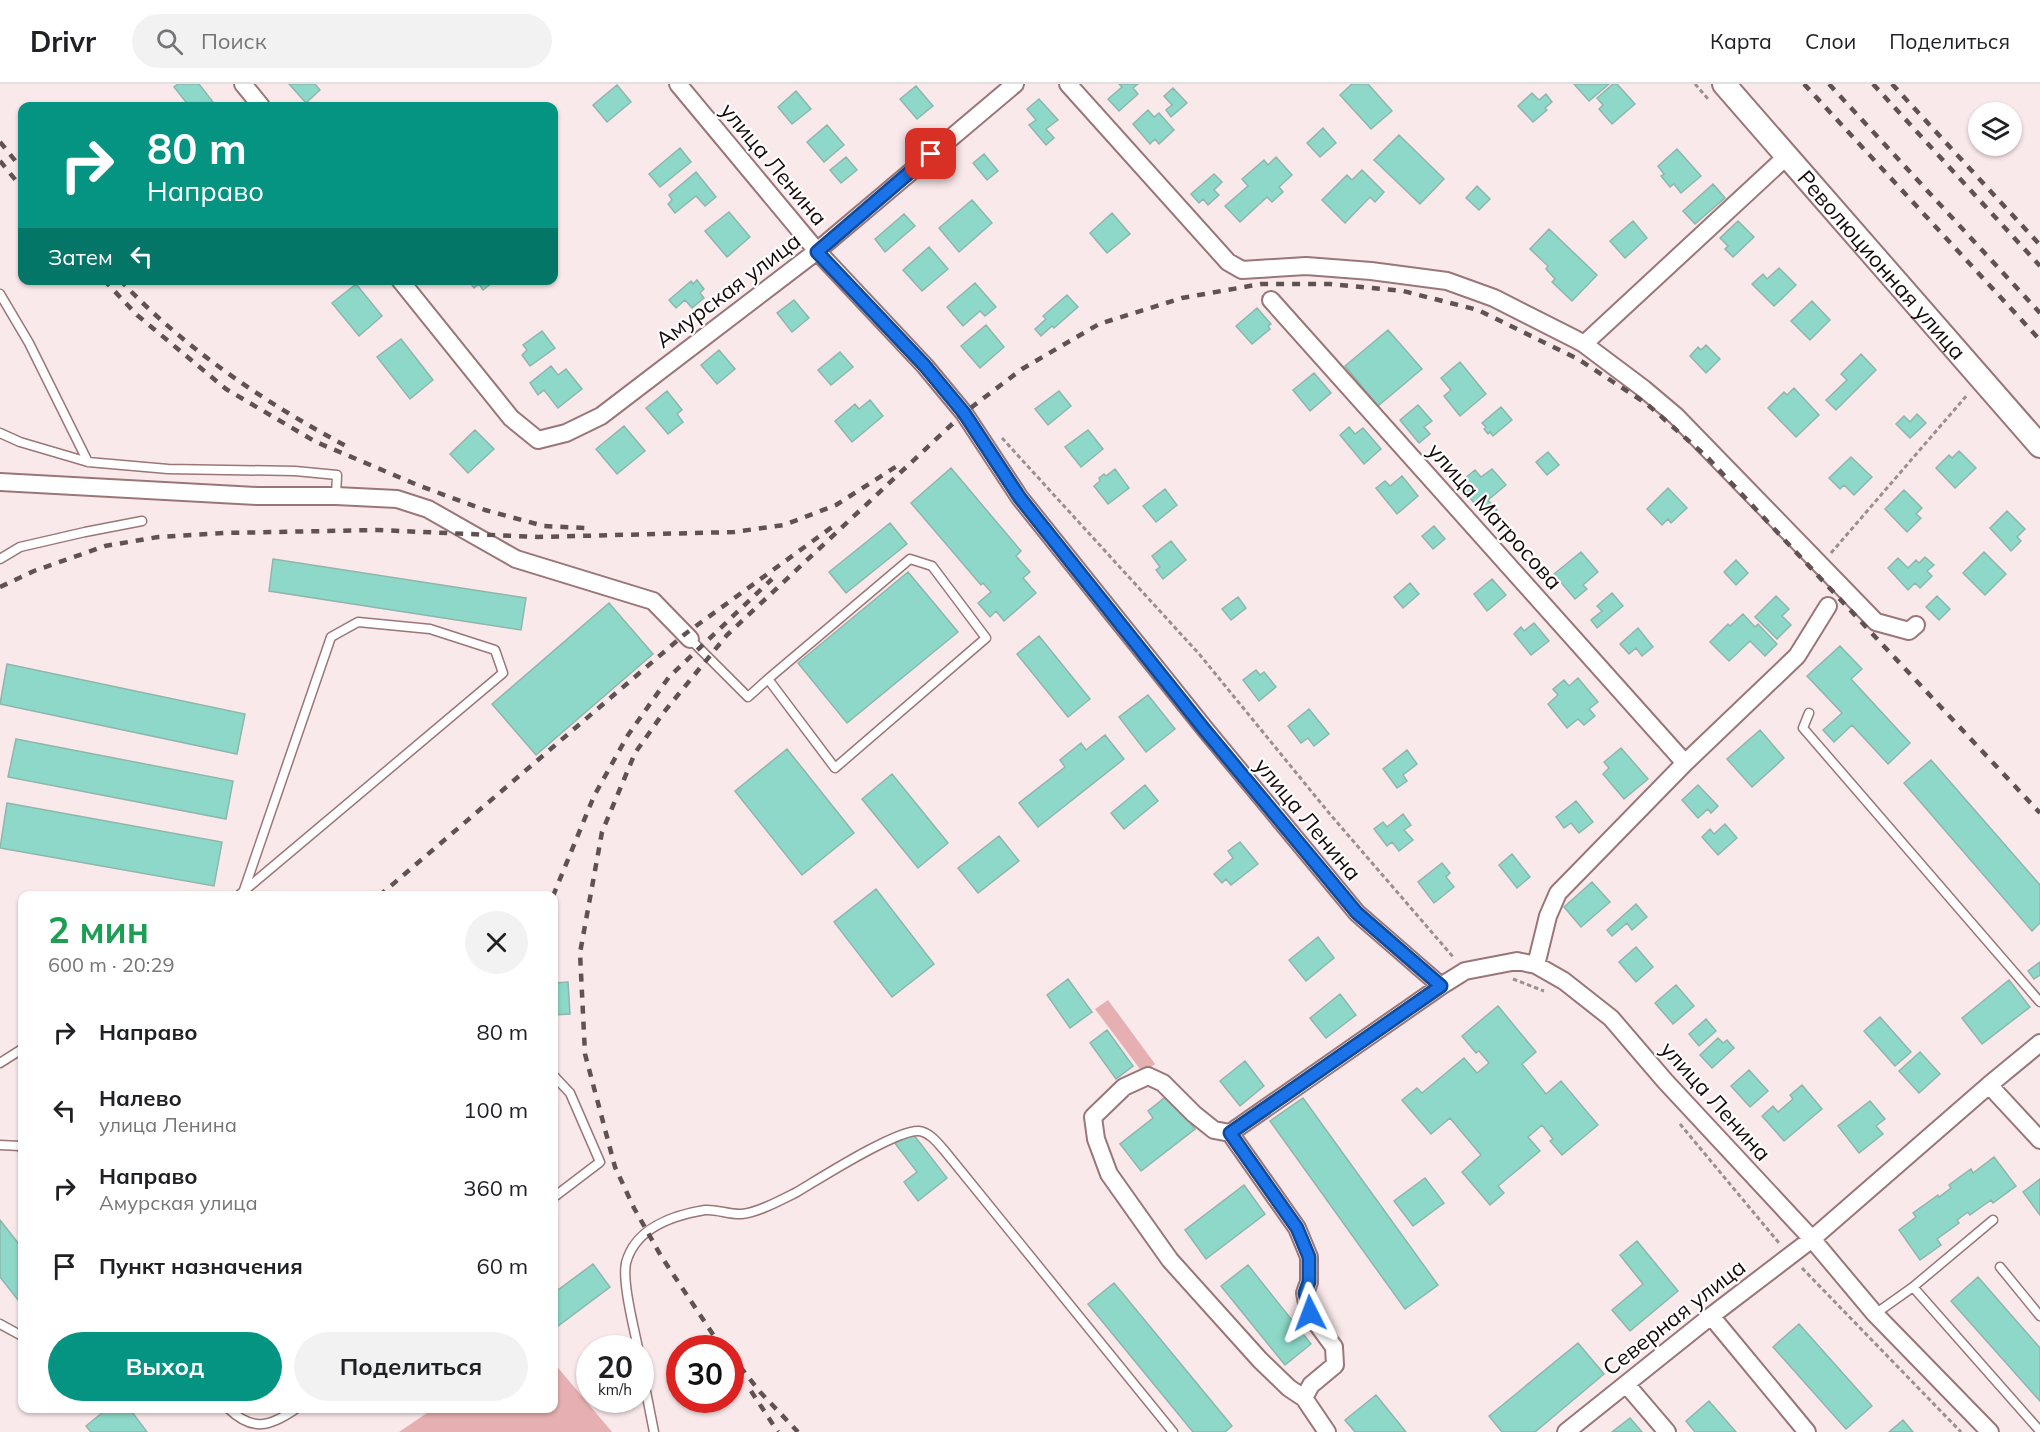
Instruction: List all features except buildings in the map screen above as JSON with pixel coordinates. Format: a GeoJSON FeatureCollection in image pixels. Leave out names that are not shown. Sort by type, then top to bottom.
{"type":"FeatureCollection","features":[{"type":"Feature","properties":{"kind":"main road","name":"Революционная улица"},"geometry":{"type":"LineString","coordinates":[[1724,84],[2040,446]]}},
{"type":"Feature","properties":{"kind":"street"},"geometry":{"type":"LineString","coordinates":[[243,84],[258,102]]}},
{"type":"Feature","properties":{"kind":"street","name":"улица Ленина"},"geometry":{"type":"LineString","coordinates":[[678,84],[817,252],[925,366],[964,413],[1020,498],[1204,729],[1357,913],[1441,986],[1465,971],[1517,961],[1536,965],[1564,981],[1611,1018],[1665,1081],[1812,1239],[1875,1314],[1990,1432]]}},
{"type":"Feature","properties":{"kind":"street","name":"Амурская улица"},"geometry":{"type":"LineString","coordinates":[[404,285],[511,418],[538,440],[566,433],[601,416],[817,252],[1015,84]]}},
{"type":"Feature","properties":{"kind":"street"},"geometry":{"type":"LineString","coordinates":[[1068,84],[1228,262],[1242,270],[1306,266],[1371,271],[1448,281],[1494,298],[1584,344],[1676,416],[1876,622],[1909,631],[1916,625]]}},
{"type":"Feature","properties":{"kind":"street"},"geometry":{"type":"LineString","coordinates":[[1584,344],[1787,156]]}},
{"type":"Feature","properties":{"kind":"street","name":"улица Матросова"},"geometry":{"type":"LineString","coordinates":[[1271,300],[1685,763]]}},
{"type":"Feature","properties":{"kind":"street"},"geometry":{"type":"LineString","coordinates":[[0,482],[257,496],[397,499],[428,509],[516,559],[653,601],[690,639]]}},
{"type":"Feature","properties":{"kind":"street"},"geometry":{"type":"LineString","coordinates":[[1536,965],[1548,916],[1558,893],[1685,763],[1797,656],[1828,606]]}},
{"type":"Feature","properties":{"kind":"street"},"geometry":{"type":"LineString","coordinates":[[1230,1133],[1441,986]]}},
{"type":"Feature","properties":{"kind":"street","name":"Северная улица"},"geometry":{"type":"LineString","coordinates":[[1566,1432],[1812,1239],[2040,1043]]}},
{"type":"Feature","properties":{"kind":"street"},"geometry":{"type":"LineString","coordinates":[[1304,1398],[1311,1385],[1335,1365],[1334,1347],[1310,1313],[1305,1293],[1309,1282],[1309,1257],[1297,1228],[1230,1133],[1214,1130],[1163,1083],[1148,1076],[1124,1087],[1093,1117],[1096,1139],[1109,1174],[1170,1260],[1260,1360],[1289,1388],[1304,1398],[1327,1432]]}},
{"type":"Feature","properties":{"kind":"street"},"geometry":{"type":"LineString","coordinates":[[1989,1085],[2040,1140]]}},
{"type":"Feature","properties":{"kind":"street"},"geometry":{"type":"LineString","coordinates":[[1711,1316],[1807,1432]]}},
{"type":"Feature","properties":{"kind":"street"},"geometry":{"type":"LineString","coordinates":[[1626,1384],[1666,1432]]}},
{"type":"Feature","properties":{"kind":"lane"},"geometry":{"type":"LineString","coordinates":[[0,294],[29,343],[88,462]]}},
{"type":"Feature","properties":{"kind":"lane"},"geometry":{"type":"LineString","coordinates":[[0,433],[20,442],[88,462],[168,469],[295,471],[337,475],[336,496]]}},
{"type":"Feature","properties":{"kind":"lane"},"geometry":{"type":"LineString","coordinates":[[0,559],[20,547],[142,521]]}},
{"type":"Feature","properties":{"kind":"lane"},"geometry":{"type":"LineString","coordinates":[[690,639],[748,697],[768,679],[910,559],[932,566],[986,638],[836,768],[768,679]]}},
{"type":"Feature","properties":{"kind":"lane"},"geometry":{"type":"LineString","coordinates":[[242,891],[331,637],[358,622],[430,630],[495,650],[503,673],[243,891]]}},
{"type":"Feature","properties":{"kind":"lane"},"geometry":{"type":"LineString","coordinates":[[1809,713],[1803,728],[2040,1002]]}},
{"type":"Feature","properties":{"kind":"lane"},"geometry":{"type":"LineString","coordinates":[[0,1064],[18,1052]]}},
{"type":"Feature","properties":{"kind":"lane"},"geometry":{"type":"LineString","coordinates":[[558,1080],[570,1094],[600,1162],[558,1194]]}},
{"type":"Feature","properties":{"kind":"lane"},"geometry":{"type":"LineString","coordinates":[[635,1335],[627,1293],[626,1263],[635,1244],[647,1231],[674,1217],[697,1212],[708,1210],[742,1214],[777,1203],[894,1136],[918,1130],[928,1134],[944,1150],[1173,1432]]}},
{"type":"Feature","properties":{"kind":"lane"},"geometry":{"type":"LineString","coordinates":[[0,1145],[18,1146]]}},
{"type":"Feature","properties":{"kind":"lane"},"geometry":{"type":"LineString","coordinates":[[1875,1314],[1912,1287],[1993,1220]]}},
{"type":"Feature","properties":{"kind":"lane"},"geometry":{"type":"LineString","coordinates":[[2000,1267],[2040,1316]]}},
{"type":"Feature","properties":{"kind":"lane"},"geometry":{"type":"LineString","coordinates":[[1912,1287],[2040,1431]]}},
{"type":"Feature","properties":{"kind":"lane"},"geometry":{"type":"LineString","coordinates":[[0,1324],[18,1334]]}},
{"type":"Feature","properties":{"kind":"lane"},"geometry":{"type":"LineString","coordinates":[[232,1413],[239,1422],[259,1428],[280,1420],[290,1413]]}},
{"type":"Feature","properties":{"kind":"lane"},"geometry":{"type":"LineString","coordinates":[[650,1413],[654,1432]]}},
{"type":"Feature","properties":{"kind":"path"},"geometry":{"type":"LineString","coordinates":[[1821,565],[1971,390]]}},
{"type":"Feature","properties":{"kind":"path"},"geometry":{"type":"LineString","coordinates":[[998,433],[1200,655],[1329,813],[1465,971]]}},
{"type":"Feature","properties":{"kind":"path"},"geometry":{"type":"LineString","coordinates":[[1510,978],[1550,993]]}},
{"type":"Feature","properties":{"kind":"path"},"geometry":{"type":"LineString","coordinates":[[1676,1120],[1790,1256],[1961,1432]]}},
{"type":"Feature","properties":{"kind":"shaded area"},"geometry":{"type":"Polygon","coordinates":[[[1108,1000],[1155,1064],[1143,1073],[1095,1009],[1108,1000]]]}},
{"type":"Feature","properties":{"kind":"shaded area"},"geometry":{"type":"Polygon","coordinates":[[[558,1368],[576,1389],[576,1413],[596,1413],[612,1432],[399,1432],[427,1413],[558,1413],[558,1368]]]}},
{"type":"Feature","properties":{"kind":"railway"},"geometry":{"type":"LineString","coordinates":[[1804,84],[2040,340]]}},
{"type":"Feature","properties":{"kind":"railway"},"geometry":{"type":"LineString","coordinates":[[1829,84],[2040,313]]}},
{"type":"Feature","properties":{"kind":"railway"},"geometry":{"type":"LineString","coordinates":[[1873,84],[2040,266]]}},
{"type":"Feature","properties":{"kind":"railway"},"geometry":{"type":"LineString","coordinates":[[1892,84],[2040,245]]}},
{"type":"Feature","properties":{"kind":"railway"},"geometry":{"type":"LineString","coordinates":[[0,142],[18,164]]}},
{"type":"Feature","properties":{"kind":"railway"},"geometry":{"type":"LineString","coordinates":[[0,161],[18,183]]}},
{"type":"Feature","properties":{"kind":"railway"},"geometry":{"type":"LineString","coordinates":[[713,1335],[661,1256],[634,1208],[615,1167],[585,1054],[580,953],[602,832],[635,753],[664,712],[727,635],[964,413],[1022,369],[1099,324],[1182,298],[1261,284],[1330,284],[1403,291],[1478,310],[1578,359],[1647,404],[1707,457],[2040,813]]}},
{"type":"Feature","properties":{"kind":"railway"},"geometry":{"type":"LineString","coordinates":[[109,285],[137,315],[226,389],[316,442],[420,486],[485,510],[544,526],[585,528]]}},
{"type":"Feature","properties":{"kind":"railway"},"geometry":{"type":"LineString","coordinates":[[125,285],[198,351],[285,411],[346,446]]}},
{"type":"Feature","properties":{"kind":"railway"},"geometry":{"type":"LineString","coordinates":[[0,587],[34,571],[105,546],[158,537],[224,533],[378,530],[538,537],[734,532],[784,525],[836,505],[897,466]]}},
{"type":"Feature","properties":{"kind":"railway"},"geometry":{"type":"LineString","coordinates":[[385,891],[685,634],[832,527]]}},
{"type":"Feature","properties":{"kind":"railway"},"geometry":{"type":"LineString","coordinates":[[555,891],[594,796],[628,735],[669,677],[772,579]]}},
{"type":"Feature","properties":{"kind":"railway"},"geometry":{"type":"LineString","coordinates":[[744,1372],[798,1432]]}},
{"type":"Feature","properties":{"kind":"railway"},"geometry":{"type":"LineString","coordinates":[[751,1391],[778,1432]]}},
{"type":"Feature","properties":{"kind":"route"},"geometry":{"type":"LineString","coordinates":[[931,154],[817,252],[925,366],[964,413],[1020,498],[1204,729],[1357,913],[1441,986],[1230,1133],[1297,1228],[1309,1257],[1309,1282],[1305,1293],[1310,1313]]}}]}
